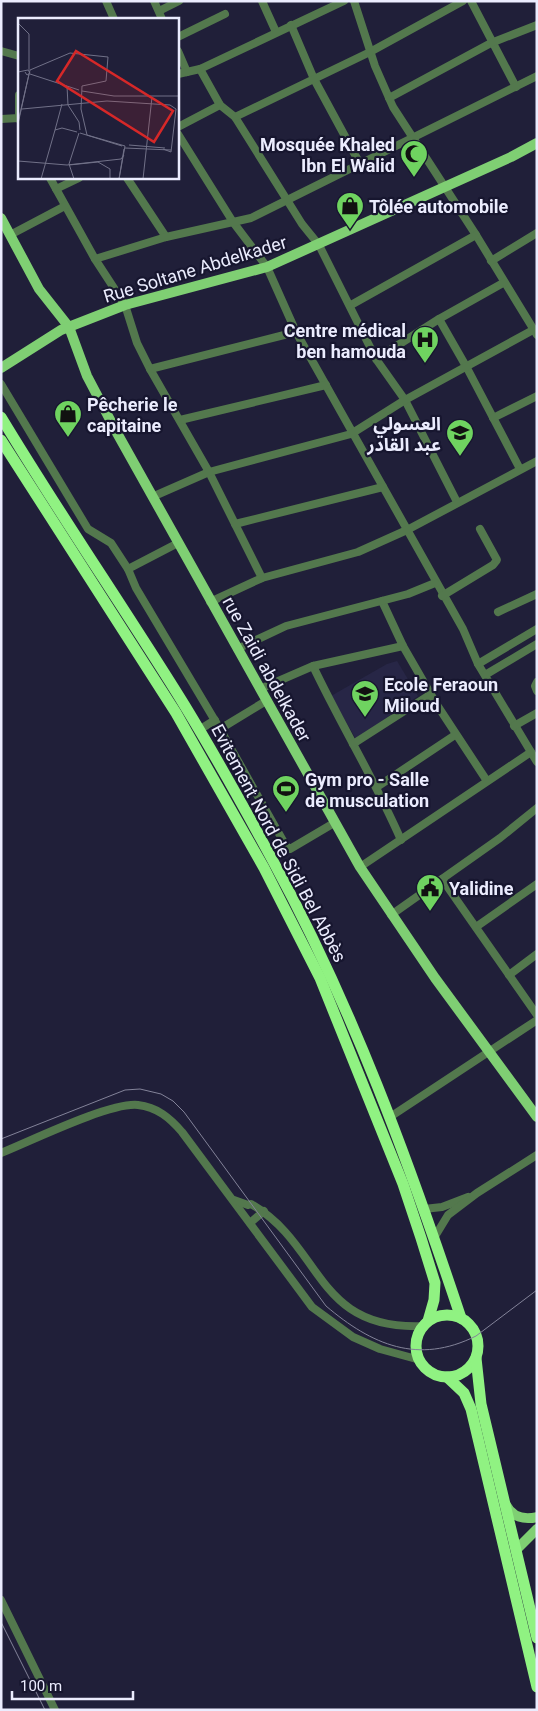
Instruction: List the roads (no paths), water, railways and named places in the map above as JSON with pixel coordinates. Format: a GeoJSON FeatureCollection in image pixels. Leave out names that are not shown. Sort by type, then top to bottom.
{"type":"FeatureCollection","features":[{"type":"Feature","properties":{"kind":"highway","name":"Evitement Nord de Sidi Bel Abbès"},"geometry":{"type":"LineString","coordinates":[[1,417],[199,730],[299,910],[329,972],[390,1117],[424,1208],[461,1318]]}},
{"type":"Feature","properties":{"kind":"highway","name":"Evitement Nord de Sidi Bel Abbès"},"geometry":{"type":"LineString","coordinates":[[1,440],[176,713],[264,868],[320,978],[403,1184],[435,1283],[433,1306],[426,1324]]}},
{"type":"Feature","properties":{"kind":"highway"},"geometry":{"type":"LineString","coordinates":[[476,1358],[467,1369],[454,1376],[436,1374],[427,1369],[420,1360],[417,1341],[426,1324],[444,1315],[461,1318],[473,1328],[478,1345],[476,1358],[477,1386],[501,1494],[537,1638]]}},
{"type":"Feature","properties":{"kind":"highway"},"geometry":{"type":"LineString","coordinates":[[447,1376],[464,1393],[471,1409],[537,1687]]}},
{"type":"Feature","properties":{"kind":"main road","name":"Rue Soltane Abdelkader"},"geometry":{"type":"LineString","coordinates":[[1,368],[69,327],[125,305],[267,267],[319,245],[537,142]]}},
{"type":"Feature","properties":{"kind":"main road","name":"rue Zaidi abdelkader"},"geometry":{"type":"LineString","coordinates":[[1,218],[39,289],[69,327],[87,376],[152,497],[360,868],[537,1116]]}},
{"type":"Feature","properties":{"kind":"main road"},"geometry":{"type":"LineString","coordinates":[[501,1494],[514,1515],[525,1518],[537,1518]]}},
{"type":"Feature","properties":{"kind":"main road"},"geometry":{"type":"LineString","coordinates":[[516,1550],[537,1529]]}},
{"type":"Feature","properties":{"kind":"street"},"geometry":{"type":"LineString","coordinates":[[106,1],[114,18]]}},
{"type":"Feature","properties":{"kind":"street"},"geometry":{"type":"LineString","coordinates":[[154,1],[160,15],[179,1]]}},
{"type":"Feature","properties":{"kind":"street"},"geometry":{"type":"LineString","coordinates":[[262,1],[276,32]]}},
{"type":"Feature","properties":{"kind":"street"},"geometry":{"type":"LineString","coordinates":[[179,74],[200,69],[344,1]]}},
{"type":"Feature","properties":{"kind":"street"},"geometry":{"type":"LineString","coordinates":[[152,497],[209,472],[352,434],[405,400],[535,333],[503,283],[476,235],[389,98],[370,52],[354,1]]}},
{"type":"Feature","properties":{"kind":"street"},"geometry":{"type":"LineString","coordinates":[[235,116],[370,52],[463,1]]}},
{"type":"Feature","properties":{"kind":"street"},"geometry":{"type":"LineString","coordinates":[[471,1],[491,43],[516,87]]}},
{"type":"Feature","properties":{"kind":"street"},"geometry":{"type":"LineString","coordinates":[[179,37],[225,14]]}},
{"type":"Feature","properties":{"kind":"street"},"geometry":{"type":"LineString","coordinates":[[291,25],[314,79],[360,164]]}},
{"type":"Feature","properties":{"kind":"street"},"geometry":{"type":"LineString","coordinates":[[389,98],[491,43],[537,25]]}},
{"type":"Feature","properties":{"kind":"street"},"geometry":{"type":"LineString","coordinates":[[1,51],[18,56]]}},
{"type":"Feature","properties":{"kind":"street"},"geometry":{"type":"LineString","coordinates":[[179,53],[187,72]]}},
{"type":"Feature","properties":{"kind":"street"},"geometry":{"type":"LineString","coordinates":[[200,69],[220,105],[235,116],[302,224],[319,245],[351,305],[376,359],[405,400],[458,502]]}},
{"type":"Feature","properties":{"kind":"street"},"geometry":{"type":"LineString","coordinates":[[95,259],[166,237],[251,218],[537,76]]}},
{"type":"Feature","properties":{"kind":"street"},"geometry":{"type":"LineString","coordinates":[[179,126],[220,105]]}},
{"type":"Feature","properties":{"kind":"street"},"geometry":{"type":"LineString","coordinates":[[1,119],[18,118]]}},
{"type":"Feature","properties":{"kind":"street"},"geometry":{"type":"LineString","coordinates":[[179,136],[233,222],[267,267],[296,332],[462,629],[478,664],[537,762]]}},
{"type":"Feature","properties":{"kind":"street"},"geometry":{"type":"LineString","coordinates":[[51,179],[95,259],[125,305],[137,343],[150,369],[209,472],[262,578]]}},
{"type":"Feature","properties":{"kind":"street"},"geometry":{"type":"LineString","coordinates":[[56,189],[77,179]]}},
{"type":"Feature","properties":{"kind":"street"},"geometry":{"type":"LineString","coordinates":[[128,179],[166,237]]}},
{"type":"Feature","properties":{"kind":"street"},"geometry":{"type":"LineString","coordinates":[[10,235],[65,206]]}},
{"type":"Feature","properties":{"kind":"street"},"geometry":{"type":"LineString","coordinates":[[490,260],[537,233]]}},
{"type":"Feature","properties":{"kind":"street"},"geometry":{"type":"LineString","coordinates":[[351,305],[476,235]]}},
{"type":"Feature","properties":{"kind":"street"},"geometry":{"type":"LineString","coordinates":[[376,359],[439,319],[503,283]]}},
{"type":"Feature","properties":{"kind":"street"},"geometry":{"type":"LineString","coordinates":[[439,319],[467,368],[520,470]]}},
{"type":"Feature","properties":{"kind":"street"},"geometry":{"type":"LineString","coordinates":[[150,369],[296,332]]}},
{"type":"Feature","properties":{"kind":"street"},"geometry":{"type":"LineString","coordinates":[[1,384],[88,529],[111,543],[128,569],[136,588],[215,720],[286,846],[290,848],[334,823]]}},
{"type":"Feature","properties":{"kind":"street"},"geometry":{"type":"LineString","coordinates":[[180,420],[326,385]]}},
{"type":"Feature","properties":{"kind":"street"},"geometry":{"type":"LineString","coordinates":[[493,418],[537,396]]}},
{"type":"Feature","properties":{"kind":"street"},"geometry":{"type":"LineString","coordinates":[[210,602],[262,578],[358,552],[407,530],[537,461]]}},
{"type":"Feature","properties":{"kind":"street"},"geometry":{"type":"LineString","coordinates":[[236,524],[383,487]]}},
{"type":"Feature","properties":{"kind":"street"},"geometry":{"type":"LineString","coordinates":[[442,596],[493,565],[497,560],[480,530]]}},
{"type":"Feature","properties":{"kind":"street"},"geometry":{"type":"LineString","coordinates":[[128,569],[178,542]]}},
{"type":"Feature","properties":{"kind":"street"},"geometry":{"type":"LineString","coordinates":[[237,649],[286,626],[382,601],[435,583]]}},
{"type":"Feature","properties":{"kind":"street"},"geometry":{"type":"LineString","coordinates":[[498,612],[537,594]]}},
{"type":"Feature","properties":{"kind":"street"},"geometry":{"type":"LineString","coordinates":[[382,601],[403,646],[455,735],[487,781]]}},
{"type":"Feature","properties":{"kind":"street"},"geometry":{"type":"LineString","coordinates":[[478,664],[537,629]]}},
{"type":"Feature","properties":{"kind":"street"},"geometry":{"type":"LineString","coordinates":[[485,675],[537,644]]}},
{"type":"Feature","properties":{"kind":"street"},"geometry":{"type":"LineString","coordinates":[[260,689],[312,666],[403,646]]}},
{"type":"Feature","properties":{"kind":"street"},"geometry":{"type":"LineString","coordinates":[[312,666],[377,787],[401,840]]}},
{"type":"Feature","properties":{"kind":"street"},"geometry":{"type":"LineString","coordinates":[[537,682],[535,686],[537,691]]}},
{"type":"Feature","properties":{"kind":"street"},"geometry":{"type":"LineString","coordinates":[[353,744],[431,694]]}},
{"type":"Feature","properties":{"kind":"street"},"geometry":{"type":"LineString","coordinates":[[220,729],[266,701]]}},
{"type":"Feature","properties":{"kind":"street"},"geometry":{"type":"LineString","coordinates":[[514,726],[537,714]]}},
{"type":"Feature","properties":{"kind":"street"},"geometry":{"type":"LineString","coordinates":[[199,730],[215,720]]}},
{"type":"Feature","properties":{"kind":"street"},"geometry":{"type":"LineString","coordinates":[[377,787],[455,735]]}},
{"type":"Feature","properties":{"kind":"street"},"geometry":{"type":"LineString","coordinates":[[360,868],[531,752]]}},
{"type":"Feature","properties":{"kind":"street"},"geometry":{"type":"LineString","coordinates":[[391,914],[442,879],[537,808]]}},
{"type":"Feature","properties":{"kind":"street"},"geometry":{"type":"LineString","coordinates":[[442,879],[537,1015]]}},
{"type":"Feature","properties":{"kind":"street"},"geometry":{"type":"LineString","coordinates":[[476,927],[537,884]]}},
{"type":"Feature","properties":{"kind":"street"},"geometry":{"type":"LineString","coordinates":[[509,975],[537,954]]}},
{"type":"Feature","properties":{"kind":"street"},"geometry":{"type":"LineString","coordinates":[[390,1117],[537,1020]]}},
{"type":"Feature","properties":{"kind":"street"},"geometry":{"type":"LineString","coordinates":[[1,1153],[105,1111],[138,1105],[156,1110],[174,1122],[234,1200],[304,1298],[323,1317],[352,1337],[368,1344],[420,1360]]}},
{"type":"Feature","properties":{"kind":"street"},"geometry":{"type":"LineString","coordinates":[[434,1238],[448,1215],[477,1193],[537,1155]]}},
{"type":"Feature","properties":{"kind":"street"},"geometry":{"type":"LineString","coordinates":[[424,1208],[442,1207],[477,1193]]}},
{"type":"Feature","properties":{"kind":"street"},"geometry":{"type":"LineString","coordinates":[[234,1200],[248,1206],[252,1204],[264,1211],[285,1232],[324,1284],[348,1307],[375,1322],[399,1326],[426,1324]]}},
{"type":"Feature","properties":{"kind":"street"},"geometry":{"type":"LineString","coordinates":[[250,1223],[264,1211]]}},
{"type":"Feature","properties":{"kind":"street"},"geometry":{"type":"LineString","coordinates":[[1,1600],[55,1710]]}},
{"type":"Feature","properties":{"kind":"tram line"},"geometry":{"type":"LineString","coordinates":[[1,1139],[125,1090],[140,1089],[161,1094],[173,1101],[184,1112],[326,1306],[343,1320],[361,1331],[378,1340],[397,1346],[415,1350],[455,1345],[476,1336],[537,1290]]}},
{"type":"Feature","properties":{"kind":"tram line"},"geometry":{"type":"LineString","coordinates":[[1,1622],[45,1710]]}},
{"type":"Feature","properties":{"kind":"place","name":"Mosquée Khaled Ibn El Walid"},"geometry":{"type":"Point","coordinates":[414,178]}},
{"type":"Feature","properties":{"kind":"place","name":"Tôlée automobile"},"geometry":{"type":"Point","coordinates":[350,230]}},
{"type":"Feature","properties":{"kind":"place","name":"Centre médical ben hamouda"},"geometry":{"type":"Point","coordinates":[425,364]}},
{"type":"Feature","properties":{"kind":"place","name":"Pêcherie le capitaine"},"geometry":{"type":"Point","coordinates":[68,438]}},
{"type":"Feature","properties":{"kind":"place","name":"العسولي عبد القادر"},"geometry":{"type":"Point","coordinates":[460,457]}},
{"type":"Feature","properties":{"kind":"place","name":"Ecole Feraoun Miloud"},"geometry":{"type":"Point","coordinates":[365,718]}},
{"type":"Feature","properties":{"kind":"place","name":"Gym pro - Salle de musculation"},"geometry":{"type":"Point","coordinates":[286,813]}},
{"type":"Feature","properties":{"kind":"place","name":"Yalidine"},"geometry":{"type":"Point","coordinates":[430,912]}}]}
